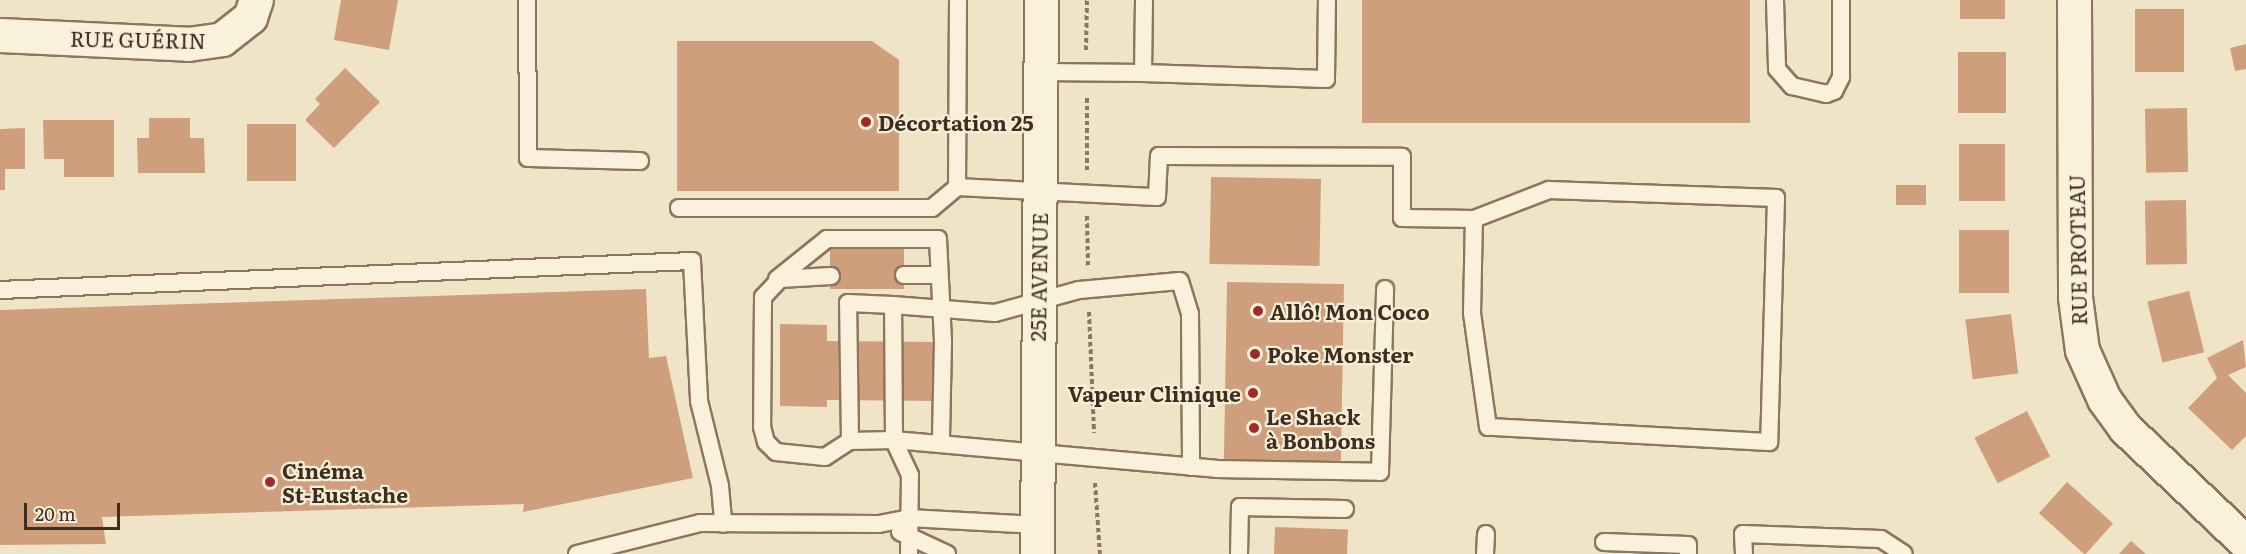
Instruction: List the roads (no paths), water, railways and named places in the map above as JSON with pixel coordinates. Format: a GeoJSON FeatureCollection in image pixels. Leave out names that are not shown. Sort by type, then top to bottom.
{"type":"FeatureCollection","features":[{"type":"Feature","properties":{"kind":"street","name":"RUE GUÉRIN"},"geometry":{"type":"LineString","coordinates":[[0,35],[188,44],[222,39],[250,17],[256,0]]}},
{"type":"Feature","properties":{"kind":"street","name":"25E AVENUE"},"geometry":{"type":"LineString","coordinates":[[1037,539],[1041,0]]}},
{"type":"Feature","properties":{"kind":"street","name":"RUE PROTEAU"},"geometry":{"type":"LineString","coordinates":[[2074,0],[2075,297],[2082,350],[2104,399],[2125,428],[2246,543]]}},
{"type":"Feature","properties":{"kind":"lane"},"geometry":{"type":"LineString","coordinates":[[526,0],[528,158],[640,161]]}},
{"type":"Feature","properties":{"kind":"lane"},"geometry":{"type":"LineString","coordinates":[[957,187],[958,0]]}},
{"type":"Feature","properties":{"kind":"lane"},"geometry":{"type":"LineString","coordinates":[[1143,73],[1144,0]]}},
{"type":"Feature","properties":{"kind":"lane"},"geometry":{"type":"LineString","coordinates":[[1041,72],[1326,79],[1328,0]]}},
{"type":"Feature","properties":{"kind":"lane"},"geometry":{"type":"LineString","coordinates":[[1775,0],[1777,69],[1792,86],[1826,94],[1834,91],[1841,77],[1841,0]]}},
{"type":"Feature","properties":{"kind":"lane"},"geometry":{"type":"LineString","coordinates":[[679,208],[932,208],[957,187],[1157,197],[1159,156],[1402,157],[1402,218],[1474,219],[1549,190],[1776,198],[1769,442],[1488,427],[1472,313],[1474,219]]}},
{"type":"Feature","properties":{"kind":"lane"},"geometry":{"type":"LineString","coordinates":[[941,441],[943,342],[938,306],[938,239],[827,239],[774,281],[762,304],[766,442],[783,455],[825,457],[850,441],[941,441],[1036,456],[1191,467],[1380,472],[1385,289]]}},
{"type":"Feature","properties":{"kind":"lane"},"geometry":{"type":"LineString","coordinates":[[0,290],[692,261],[699,401],[720,486],[723,524]]}},
{"type":"Feature","properties":{"kind":"lane"},"geometry":{"type":"LineString","coordinates":[[904,275],[938,275]]}},
{"type":"Feature","properties":{"kind":"lane"},"geometry":{"type":"LineString","coordinates":[[774,281],[831,276]]}},
{"type":"Feature","properties":{"kind":"lane"},"geometry":{"type":"LineString","coordinates":[[850,441],[849,303],[938,306],[995,313],[1079,290],[1180,281],[1190,314],[1191,467]]}},
{"type":"Feature","properties":{"kind":"lane"},"geometry":{"type":"LineString","coordinates":[[893,305],[894,440],[910,475],[909,554]]}},
{"type":"Feature","properties":{"kind":"lane"},"geometry":{"type":"LineString","coordinates":[[1239,554],[1240,507],[1345,509]]}},
{"type":"Feature","properties":{"kind":"lane"},"geometry":{"type":"LineString","coordinates":[[588,553],[700,524],[879,524],[1037,539]]}},
{"type":"Feature","properties":{"kind":"lane"},"geometry":{"type":"LineString","coordinates":[[909,526],[947,554]]}},
{"type":"Feature","properties":{"kind":"lane"},"geometry":{"type":"LineString","coordinates":[[1485,534],[1485,554]]}},
{"type":"Feature","properties":{"kind":"lane"},"geometry":{"type":"LineString","coordinates":[[1744,554],[1743,534],[1881,539],[1904,554]]}},
{"type":"Feature","properties":{"kind":"lane"},"geometry":{"type":"LineString","coordinates":[[1604,542],[1688,545],[1688,554]]}},
{"type":"Feature","properties":{"kind":"place","name":"Décortation 25"},"geometry":{"type":"Point","coordinates":[866,122]}},
{"type":"Feature","properties":{"kind":"place","name":"Allô! Mon Coco"},"geometry":{"type":"Point","coordinates":[1258,311]}},
{"type":"Feature","properties":{"kind":"place","name":"Poke Monster"},"geometry":{"type":"Point","coordinates":[1255,354]}},
{"type":"Feature","properties":{"kind":"place","name":"Vapeur Clinique"},"geometry":{"type":"Point","coordinates":[1253,393]}},
{"type":"Feature","properties":{"kind":"place","name":"Le Shack à Bonbons"},"geometry":{"type":"Point","coordinates":[1254,428]}},
{"type":"Feature","properties":{"kind":"place","name":"Cinéma St-Eustache"},"geometry":{"type":"Point","coordinates":[270,482]}}]}
